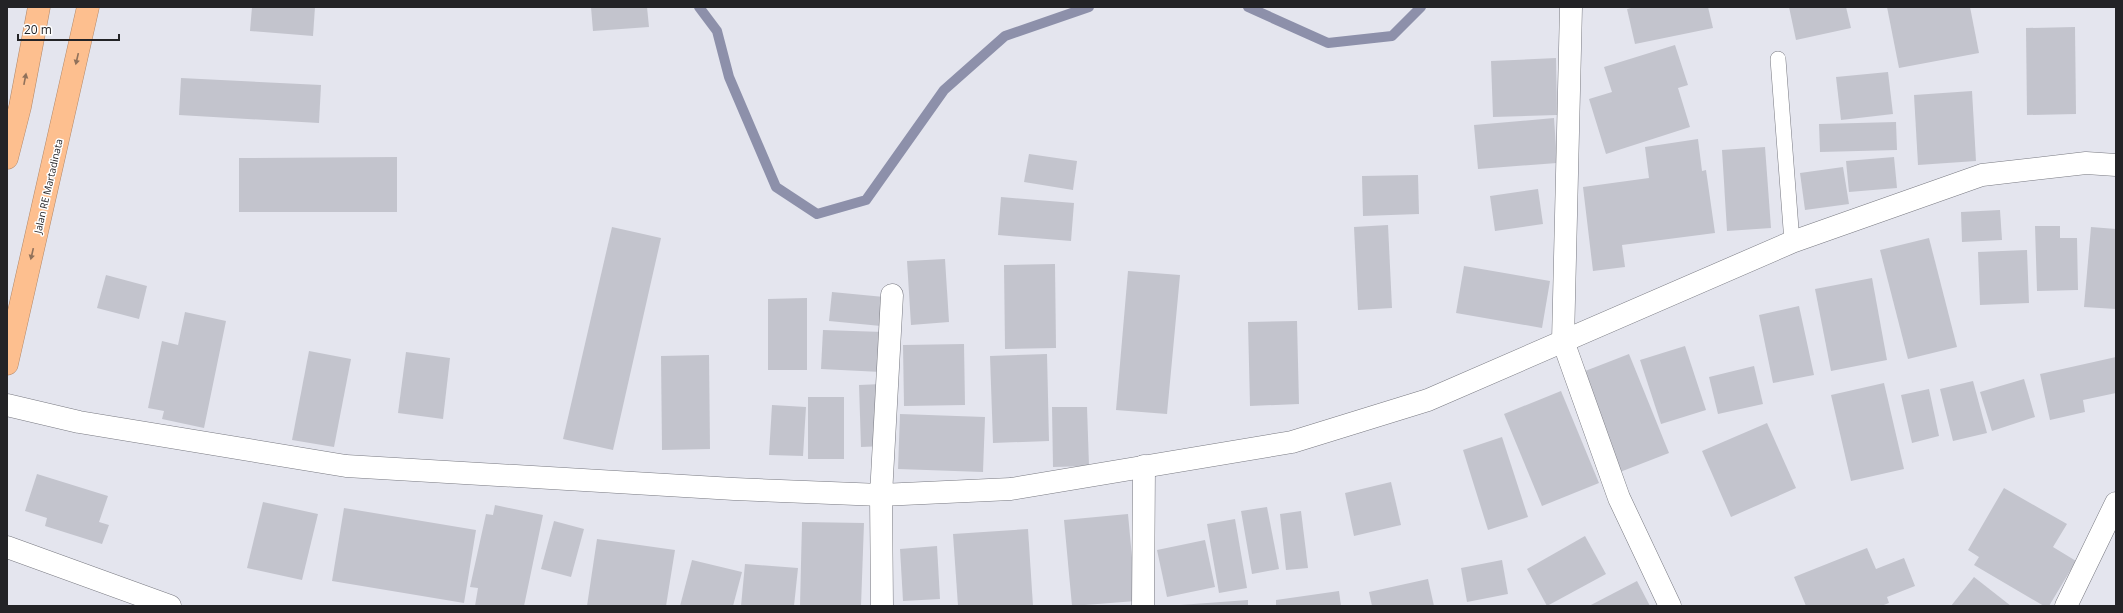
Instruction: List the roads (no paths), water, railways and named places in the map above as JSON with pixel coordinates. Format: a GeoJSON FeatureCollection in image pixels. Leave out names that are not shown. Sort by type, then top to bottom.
{"type":"FeatureCollection","features":[{"type":"Feature","properties":{"kind":"highway"},"geometry":{"type":"LineString","coordinates":[[7,158],[13,106],[38,7]]}},
{"type":"Feature","properties":{"kind":"highway","name":"Jalan RE Martadinata"},"geometry":{"type":"LineString","coordinates":[[7,364],[88,7]]}},
{"type":"Feature","properties":{"kind":"street"},"geometry":{"type":"LineString","coordinates":[[1571,7],[1563,341],[1619,498],[1670,606]]}},
{"type":"Feature","properties":{"kind":"street"},"geometry":{"type":"LineString","coordinates":[[7,405],[79,422],[346,466],[726,489],[881,495],[1011,489],[1292,442],[1428,400],[1792,242],[1982,175],[2086,163],[2116,166]]}},
{"type":"Feature","properties":{"kind":"street"},"geometry":{"type":"LineString","coordinates":[[882,606],[881,495],[892,295]]}},
{"type":"Feature","properties":{"kind":"street"},"geometry":{"type":"LineString","coordinates":[[1143,606],[1144,466]]}},
{"type":"Feature","properties":{"kind":"street"},"geometry":{"type":"LineString","coordinates":[[2066,606],[2116,503]]}},
{"type":"Feature","properties":{"kind":"street"},"geometry":{"type":"LineString","coordinates":[[7,547],[170,606]]}},
{"type":"Feature","properties":{"kind":"lane"},"geometry":{"type":"LineString","coordinates":[[1778,59],[1792,242]]}},
{"type":"Feature","properties":{"kind":"waterway"},"geometry":{"type":"LineString","coordinates":[[699,7],[717,31],[729,77],[776,187],[817,214],[866,200],[944,90],[1005,36],[1089,7]]}},
{"type":"Feature","properties":{"kind":"waterway"},"geometry":{"type":"LineString","coordinates":[[1248,7],[1328,43],[1392,36],[1421,7]]}}]}
